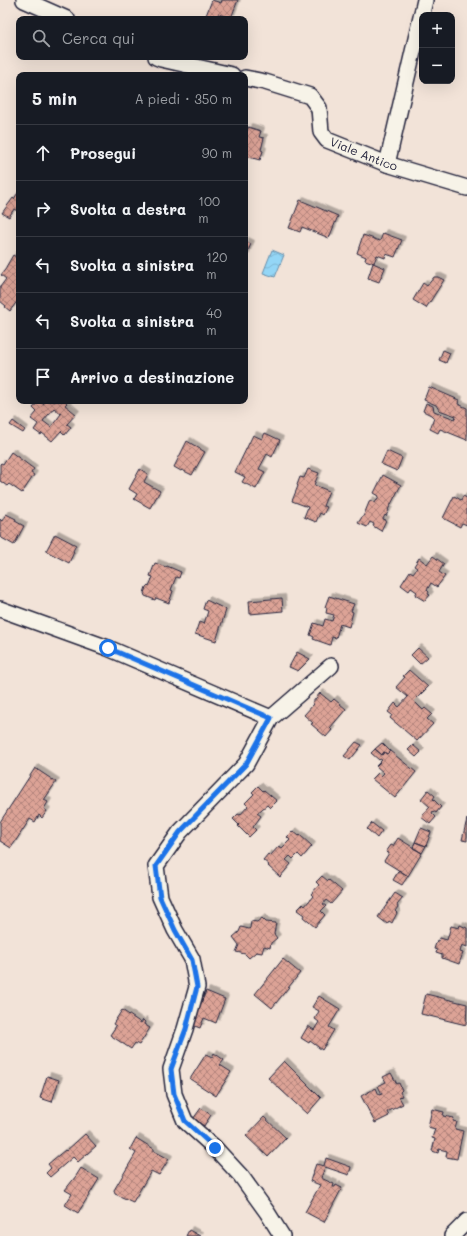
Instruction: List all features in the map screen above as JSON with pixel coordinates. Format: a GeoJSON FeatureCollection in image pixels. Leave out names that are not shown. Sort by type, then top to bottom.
{"type":"FeatureCollection","features":[{"type":"Feature","properties":{"kind":"street"},"geometry":{"type":"LineString","coordinates":[[24,0],[60,16]]}},
{"type":"Feature","properties":{"kind":"street"},"geometry":{"type":"LineString","coordinates":[[387,164],[425,0]]}},
{"type":"Feature","properties":{"kind":"street"},"geometry":{"type":"LineString","coordinates":[[165,60],[218,72]]}},
{"type":"Feature","properties":{"kind":"street","name":"Viale Antico"},"geometry":{"type":"LineString","coordinates":[[248,79],[265,82],[310,96],[319,108],[321,132],[327,140],[387,164],[467,188]]}},
{"type":"Feature","properties":{"kind":"street"},"geometry":{"type":"LineString","coordinates":[[0,609],[108,648],[271,718]]}},
{"type":"Feature","properties":{"kind":"street"},"geometry":{"type":"LineString","coordinates":[[282,1236],[241,1176],[215,1148],[185,1121],[174,1094],[171,1069],[186,1029],[197,987],[192,960],[175,930],[160,897],[156,866],[180,832],[246,764],[271,718],[331,666]]}},
{"type":"Feature","properties":{"kind":"street"},"geometry":{"type":"LineString","coordinates":[[452,1236],[467,1221]]}},
{"type":"Feature","properties":{"kind":"water"},"geometry":{"type":"Polygon","coordinates":[[[272,250],[284,255],[275,277],[263,273],[272,250]]]}},
{"type":"Feature","properties":{"kind":"building"},"geometry":{"type":"Polygon","coordinates":[[[212,0],[221,3],[222,0],[238,0],[232,16],[218,14],[217,16],[206,16],[212,0]]]}},
{"type":"Feature","properties":{"kind":"building"},"geometry":{"type":"Polygon","coordinates":[[[248,127],[261,131],[259,137],[264,138],[261,150],[263,151],[260,160],[248,157],[248,127]]]}},
{"type":"Feature","properties":{"kind":"building"},"geometry":{"type":"Polygon","coordinates":[[[16,196],[16,210],[14,209],[9,217],[2,213],[13,198],[14,199],[16,196]]]}},
{"type":"Feature","properties":{"kind":"building"},"geometry":{"type":"Polygon","coordinates":[[[300,200],[338,216],[329,238],[302,227],[300,232],[289,228],[300,200]]]}},
{"type":"Feature","properties":{"kind":"building"},"geometry":{"type":"Polygon","coordinates":[[[383,233],[402,240],[395,257],[386,254],[385,258],[377,255],[374,263],[365,260],[366,257],[357,253],[363,235],[380,241],[383,233]]]}},
{"type":"Feature","properties":{"kind":"building"},"geometry":{"type":"Polygon","coordinates":[[[248,242],[251,244],[248,251],[248,242]]]}},
{"type":"Feature","properties":{"kind":"building"},"geometry":{"type":"Polygon","coordinates":[[[13,255],[16,257],[16,303],[10,311],[0,301],[0,287],[6,279],[1,275],[13,255]]]}},
{"type":"Feature","properties":{"kind":"building"},"geometry":{"type":"Polygon","coordinates":[[[373,263],[385,268],[379,282],[368,278],[373,263]]]}},
{"type":"Feature","properties":{"kind":"building"},"geometry":{"type":"Polygon","coordinates":[[[434,277],[444,280],[426,308],[413,300],[423,283],[427,286],[434,277]]]}},
{"type":"Feature","properties":{"kind":"building"},"geometry":{"type":"Polygon","coordinates":[[[443,350],[450,353],[446,363],[439,360],[443,350]]]}},
{"type":"Feature","properties":{"kind":"building"},"geometry":{"type":"Polygon","coordinates":[[[429,387],[459,400],[458,404],[467,408],[467,440],[440,429],[438,433],[430,429],[434,418],[423,411],[426,403],[433,406],[434,411],[455,419],[456,416],[439,410],[436,405],[424,400],[429,387]]]}},
{"type":"Feature","properties":{"kind":"building"},"geometry":{"type":"Polygon","coordinates":[[[36,404],[66,404],[65,405],[76,414],[67,424],[71,427],[65,435],[61,431],[52,441],[42,433],[41,435],[34,430],[38,424],[31,419],[37,412],[33,408],[36,404]],[[54,408],[43,421],[51,427],[61,414],[54,408]]]}},
{"type":"Feature","properties":{"kind":"building"},"geometry":{"type":"Polygon","coordinates":[[[13,421],[25,430],[23,433],[10,425],[13,421]]]}},
{"type":"Feature","properties":{"kind":"building"},"geometry":{"type":"Polygon","coordinates":[[[265,433],[280,440],[272,457],[267,454],[259,469],[265,472],[256,489],[242,482],[245,477],[235,472],[253,435],[262,439],[265,433]]]}},
{"type":"Feature","properties":{"kind":"building"},"geometry":{"type":"Polygon","coordinates":[[[187,441],[205,452],[192,475],[174,467],[187,441]]]}},
{"type":"Feature","properties":{"kind":"building"},"geometry":{"type":"Polygon","coordinates":[[[387,451],[402,458],[397,471],[381,464],[387,451]]]}},
{"type":"Feature","properties":{"kind":"building"},"geometry":{"type":"Polygon","coordinates":[[[11,452],[34,469],[31,473],[34,475],[22,493],[9,484],[7,486],[0,481],[0,464],[3,464],[11,452]]]}},
{"type":"Feature","properties":{"kind":"building"},"geometry":{"type":"Polygon","coordinates":[[[140,469],[148,474],[144,482],[160,491],[150,508],[134,499],[137,494],[129,489],[140,469]]]}},
{"type":"Feature","properties":{"kind":"building"},"geometry":{"type":"Polygon","coordinates":[[[308,469],[319,473],[314,485],[329,491],[323,506],[327,507],[323,515],[320,513],[316,522],[304,517],[308,507],[292,501],[300,477],[304,478],[308,469]]]}},
{"type":"Feature","properties":{"kind":"building"},"geometry":{"type":"Polygon","coordinates":[[[383,475],[401,485],[386,516],[385,515],[383,519],[386,520],[381,531],[370,522],[367,527],[358,523],[363,517],[370,500],[375,503],[379,496],[374,493],[383,475]]]}},
{"type":"Feature","properties":{"kind":"building"},"geometry":{"type":"Polygon","coordinates":[[[454,496],[461,500],[463,496],[467,498],[467,525],[462,523],[460,527],[443,518],[454,496]]]}},
{"type":"Feature","properties":{"kind":"building"},"geometry":{"type":"Polygon","coordinates":[[[6,514],[16,519],[15,521],[24,526],[14,545],[0,537],[0,519],[2,521],[6,514]]]}},
{"type":"Feature","properties":{"kind":"building"},"geometry":{"type":"Polygon","coordinates":[[[55,534],[76,545],[69,563],[46,551],[55,534]]]}},
{"type":"Feature","properties":{"kind":"building"},"geometry":{"type":"Polygon","coordinates":[[[433,556],[444,564],[439,572],[445,576],[437,587],[431,583],[427,590],[429,592],[428,594],[430,595],[425,601],[415,595],[417,592],[411,588],[409,591],[401,585],[410,571],[413,573],[417,568],[414,566],[419,558],[427,564],[433,556]]]}},
{"type":"Feature","properties":{"kind":"building"},"geometry":{"type":"Polygon","coordinates":[[[155,563],[181,572],[179,578],[176,577],[171,590],[173,591],[169,603],[145,596],[144,593],[146,587],[148,585],[149,586],[153,577],[150,576],[155,563]]]}},
{"type":"Feature","properties":{"kind":"building"},"geometry":{"type":"Polygon","coordinates":[[[329,596],[354,604],[351,611],[353,612],[349,627],[340,624],[336,638],[332,637],[330,645],[313,639],[314,637],[310,635],[314,623],[323,626],[325,619],[332,621],[334,615],[326,613],[327,608],[325,607],[329,596]]]}},
{"type":"Feature","properties":{"kind":"building"},"geometry":{"type":"Polygon","coordinates":[[[282,598],[283,611],[250,614],[249,601],[282,598]]]}},
{"type":"Feature","properties":{"kind":"building"},"geometry":{"type":"Polygon","coordinates":[[[206,600],[226,610],[216,641],[195,634],[199,622],[204,624],[208,611],[203,609],[206,600]]]}},
{"type":"Feature","properties":{"kind":"building"},"geometry":{"type":"Polygon","coordinates":[[[418,648],[428,657],[420,664],[411,655],[418,648]]]}},
{"type":"Feature","properties":{"kind":"building"},"geometry":{"type":"Polygon","coordinates":[[[297,652],[310,659],[298,671],[289,667],[297,652]]]}},
{"type":"Feature","properties":{"kind":"building"},"geometry":{"type":"Polygon","coordinates":[[[409,670],[428,687],[414,701],[423,710],[425,708],[432,714],[427,719],[433,724],[417,741],[390,718],[392,715],[388,712],[395,703],[399,707],[408,697],[396,687],[409,670]]]}},
{"type":"Feature","properties":{"kind":"building"},"geometry":{"type":"Polygon","coordinates":[[[320,693],[331,702],[334,699],[346,709],[330,728],[332,730],[326,737],[311,724],[313,723],[304,715],[314,704],[312,703],[320,693]]]}},
{"type":"Feature","properties":{"kind":"building"},"geometry":{"type":"Polygon","coordinates":[[[356,742],[362,745],[350,760],[344,756],[356,742]]]}},
{"type":"Feature","properties":{"kind":"building"},"geometry":{"type":"Polygon","coordinates":[[[382,743],[390,751],[387,754],[384,752],[382,755],[375,749],[382,743]]]}},
{"type":"Feature","properties":{"kind":"building"},"geometry":{"type":"Polygon","coordinates":[[[413,745],[421,752],[416,757],[408,750],[413,745]]]}},
{"type":"Feature","properties":{"kind":"building"},"geometry":{"type":"Polygon","coordinates":[[[375,749],[382,755],[384,752],[387,754],[390,751],[416,772],[395,798],[372,779],[378,773],[381,776],[384,773],[376,766],[382,760],[379,760],[371,753],[375,749]]]}},
{"type":"Feature","properties":{"kind":"building"},"geometry":{"type":"Polygon","coordinates":[[[35,768],[56,782],[44,800],[48,802],[44,809],[47,811],[42,818],[39,815],[35,822],[30,819],[11,848],[0,841],[0,822],[35,768]]]}},
{"type":"Feature","properties":{"kind":"building"},"geometry":{"type":"Polygon","coordinates":[[[258,786],[277,801],[270,808],[267,805],[257,813],[261,816],[253,827],[256,830],[249,837],[233,819],[238,814],[240,815],[248,806],[245,803],[254,794],[252,792],[258,786]]]}},
{"type":"Feature","properties":{"kind":"building"},"geometry":{"type":"Polygon","coordinates":[[[428,790],[435,796],[433,799],[441,807],[436,813],[433,811],[432,813],[436,817],[430,824],[421,817],[430,807],[421,799],[428,790]]]}},
{"type":"Feature","properties":{"kind":"building"},"geometry":{"type":"Polygon","coordinates":[[[467,819],[467,841],[462,840],[467,819]]]}},
{"type":"Feature","properties":{"kind":"building"},"geometry":{"type":"Polygon","coordinates":[[[372,823],[382,831],[377,838],[367,829],[372,823]]]}},
{"type":"Feature","properties":{"kind":"building"},"geometry":{"type":"Polygon","coordinates":[[[421,828],[431,832],[426,846],[415,842],[421,828]]]}},
{"type":"Feature","properties":{"kind":"building"},"geometry":{"type":"Polygon","coordinates":[[[293,831],[312,846],[302,858],[298,854],[293,859],[290,856],[286,860],[291,864],[280,877],[263,860],[268,854],[270,856],[279,846],[282,848],[290,840],[287,837],[293,831]]]}},
{"type":"Feature","properties":{"kind":"building"},"geometry":{"type":"Polygon","coordinates":[[[398,838],[422,853],[408,876],[384,861],[389,853],[386,852],[391,845],[393,846],[398,838]]]}},
{"type":"Feature","properties":{"kind":"building"},"geometry":{"type":"Polygon","coordinates":[[[415,842],[426,846],[422,853],[413,848],[415,842]]]}},
{"type":"Feature","properties":{"kind":"building"},"geometry":{"type":"Polygon","coordinates":[[[399,870],[408,876],[402,885],[393,880],[399,870]]]}},
{"type":"Feature","properties":{"kind":"building"},"geometry":{"type":"Polygon","coordinates":[[[322,876],[342,891],[331,904],[326,900],[323,904],[326,906],[321,911],[325,915],[315,927],[297,910],[303,904],[305,906],[313,896],[311,894],[319,885],[316,882],[322,876]]]}},
{"type":"Feature","properties":{"kind":"building"},"geometry":{"type":"Polygon","coordinates":[[[395,893],[403,898],[397,905],[398,907],[395,911],[397,913],[392,923],[389,921],[387,924],[378,917],[395,893]]]}},
{"type":"Feature","properties":{"kind":"building"},"geometry":{"type":"Polygon","coordinates":[[[262,918],[266,922],[276,923],[274,934],[277,938],[271,943],[270,948],[264,946],[262,953],[256,952],[249,958],[245,954],[236,952],[239,945],[233,937],[239,932],[241,927],[249,929],[251,921],[257,922],[262,918]]]}},
{"type":"Feature","properties":{"kind":"building"},"geometry":{"type":"Polygon","coordinates":[[[460,925],[467,928],[467,947],[462,945],[460,952],[463,953],[459,964],[442,958],[442,955],[436,953],[437,950],[434,949],[437,940],[439,941],[440,938],[447,940],[451,926],[459,928],[460,925]]]}},
{"type":"Feature","properties":{"kind":"building"},"geometry":{"type":"Polygon","coordinates":[[[283,959],[300,973],[272,1008],[255,994],[283,959]]]}},
{"type":"Feature","properties":{"kind":"building"},"geometry":{"type":"Polygon","coordinates":[[[206,991],[225,999],[216,1023],[204,1018],[200,1028],[192,1025],[206,991]]]}},
{"type":"Feature","properties":{"kind":"building"},"geometry":{"type":"Polygon","coordinates":[[[426,994],[467,1004],[466,1025],[421,1014],[426,994]]]}},
{"type":"Feature","properties":{"kind":"building"},"geometry":{"type":"Polygon","coordinates":[[[319,996],[340,1009],[329,1027],[334,1030],[322,1050],[310,1041],[309,1043],[301,1038],[308,1026],[314,1030],[319,1022],[315,1019],[319,1011],[312,1007],[319,996]]]}},
{"type":"Feature","properties":{"kind":"building"},"geometry":{"type":"Polygon","coordinates":[[[122,1010],[141,1023],[143,1020],[145,1022],[144,1024],[150,1028],[139,1045],[135,1043],[131,1049],[110,1035],[116,1026],[113,1024],[122,1010]]]}},
{"type":"Feature","properties":{"kind":"building"},"geometry":{"type":"Polygon","coordinates":[[[214,1053],[224,1060],[220,1065],[231,1072],[216,1096],[190,1079],[206,1054],[212,1057],[214,1053]]]}},
{"type":"Feature","properties":{"kind":"building"},"geometry":{"type":"Polygon","coordinates":[[[284,1061],[321,1098],[307,1114],[268,1078],[284,1061]]]}},
{"type":"Feature","properties":{"kind":"building"},"geometry":{"type":"Polygon","coordinates":[[[391,1073],[397,1084],[399,1083],[402,1090],[400,1092],[402,1096],[399,1097],[403,1104],[387,1112],[389,1116],[375,1123],[361,1096],[376,1088],[379,1095],[382,1094],[378,1086],[386,1082],[383,1077],[391,1073]]]}},
{"type":"Feature","properties":{"kind":"building"},"geometry":{"type":"Polygon","coordinates":[[[47,1076],[59,1080],[52,1102],[40,1098],[47,1076]]]}},
{"type":"Feature","properties":{"kind":"building"},"geometry":{"type":"Polygon","coordinates":[[[201,1108],[211,1115],[204,1126],[193,1119],[201,1108]]]}},
{"type":"Feature","properties":{"kind":"building"},"geometry":{"type":"Polygon","coordinates":[[[432,1109],[444,1112],[443,1116],[454,1118],[453,1121],[457,1122],[455,1129],[463,1131],[457,1159],[446,1157],[447,1151],[439,1149],[438,1153],[432,1151],[435,1139],[432,1138],[435,1129],[428,1127],[432,1109]]]}},
{"type":"Feature","properties":{"kind":"building"},"geometry":{"type":"Polygon","coordinates":[[[264,1117],[286,1138],[268,1157],[246,1136],[264,1117]]]}},
{"type":"Feature","properties":{"kind":"building"},"geometry":{"type":"Polygon","coordinates":[[[85,1134],[96,1146],[78,1162],[73,1157],[50,1177],[46,1173],[51,1168],[48,1164],[65,1150],[66,1151],[85,1134]]]}},
{"type":"Feature","properties":{"kind":"building"},"geometry":{"type":"Polygon","coordinates":[[[136,1138],[154,1149],[154,1151],[169,1159],[159,1175],[151,1171],[133,1202],[115,1194],[114,1190],[136,1153],[130,1149],[136,1138]]]}},
{"type":"Feature","properties":{"kind":"building"},"geometry":{"type":"Polygon","coordinates":[[[326,1158],[351,1167],[349,1175],[325,1167],[321,1178],[334,1184],[333,1187],[336,1185],[342,1188],[324,1222],[305,1212],[320,1185],[310,1181],[316,1164],[324,1166],[326,1158]]]}},
{"type":"Feature","properties":{"kind":"building"},"geometry":{"type":"Polygon","coordinates":[[[81,1168],[99,1179],[78,1213],[65,1205],[72,1194],[65,1190],[81,1168]]]}},
{"type":"Feature","properties":{"kind":"building"},"geometry":{"type":"Polygon","coordinates":[[[189,1230],[200,1236],[186,1236],[189,1230]]]}},
{"type":"Feature","properties":{"kind":"route"},"geometry":{"type":"LineString","coordinates":[[108,648],[271,718],[246,764],[180,832],[156,866],[160,897],[175,930],[192,960],[197,987],[186,1029],[171,1069],[174,1094],[185,1121],[215,1148]]}}]}
